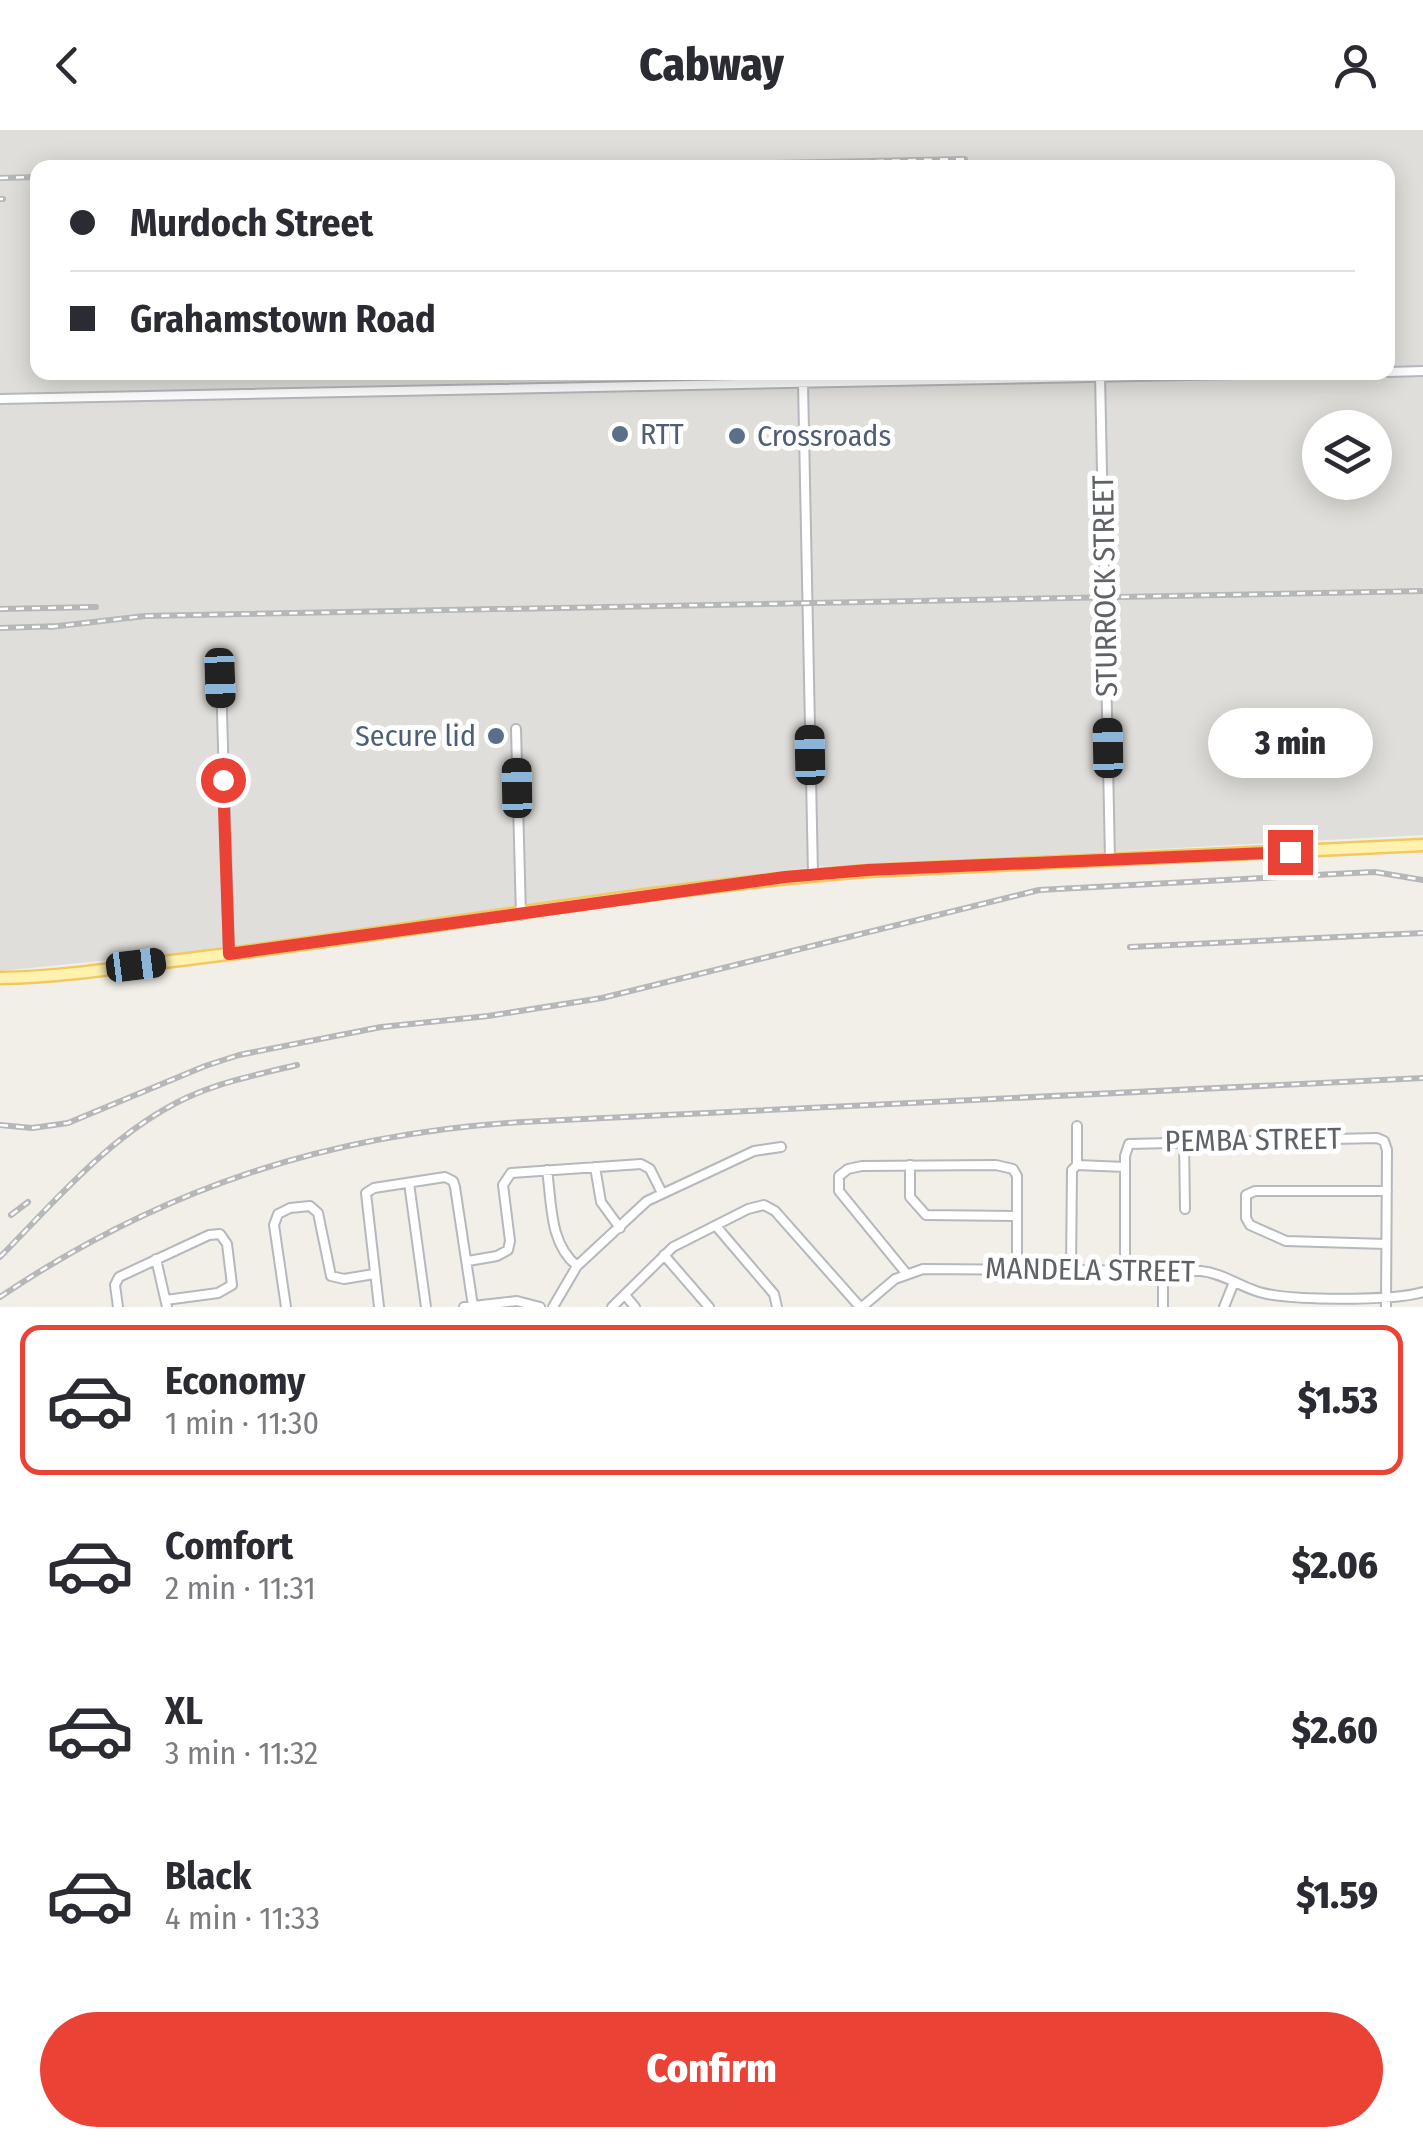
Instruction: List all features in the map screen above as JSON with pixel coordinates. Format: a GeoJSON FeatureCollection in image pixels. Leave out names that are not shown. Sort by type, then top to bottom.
{"type":"FeatureCollection","features":[{"type":"Feature","properties":{"kind":"main road"},"geometry":{"type":"LineString","coordinates":[[0,978],[229,954],[813,875],[1423,845]]}},
{"type":"Feature","properties":{"kind":"street"},"geometry":{"type":"LineString","coordinates":[[1395,372],[1423,371]]}},
{"type":"Feature","properties":{"kind":"street"},"geometry":{"type":"LineString","coordinates":[[0,399],[914,380]]}},
{"type":"Feature","properties":{"kind":"street","name":"STURROCK STREET"},"geometry":{"type":"LineString","coordinates":[[1100,380],[1110,860]]}},
{"type":"Feature","properties":{"kind":"street"},"geometry":{"type":"LineString","coordinates":[[803,383],[813,875]]}},
{"type":"Feature","properties":{"kind":"street"},"geometry":{"type":"LineString","coordinates":[[220,678],[229,954]]}},
{"type":"Feature","properties":{"kind":"street"},"geometry":{"type":"LineString","coordinates":[[516,730],[522,914]]}},
{"type":"Feature","properties":{"kind":"street"},"geometry":{"type":"LineString","coordinates":[[1077,1126],[1077,1166]]}},
{"type":"Feature","properties":{"kind":"street","name":"PEMBA STREET"},"geometry":{"type":"LineString","coordinates":[[1124,1270],[1126,1150],[1134,1142],[1377,1138],[1384,1141],[1387,1150],[1387,1191]]}},
{"type":"Feature","properties":{"kind":"street"},"geometry":{"type":"LineString","coordinates":[[1184,1141],[1185,1209]]}},
{"type":"Feature","properties":{"kind":"street"},"geometry":{"type":"LineString","coordinates":[[553,1307],[577,1266],[647,1202],[754,1151],[781,1147]]}},
{"type":"Feature","properties":{"kind":"street"},"geometry":{"type":"LineString","coordinates":[[468,1261],[508,1250],[503,1195],[507,1175],[520,1170],[646,1166],[662,1194]]}},
{"type":"Feature","properties":{"kind":"street"},"geometry":{"type":"LineString","coordinates":[[910,1166],[910,1197],[926,1215],[1016,1216]]}},
{"type":"Feature","properties":{"kind":"street"},"geometry":{"type":"LineString","coordinates":[[612,1307],[686,1238],[759,1206],[772,1208],[861,1307],[906,1273],[846,1201],[838,1186],[840,1176],[848,1169],[1008,1166],[1017,1176],[1017,1270]]}},
{"type":"Feature","properties":{"kind":"street"},"geometry":{"type":"LineString","coordinates":[[1071,1270],[1072,1170],[1077,1166],[1125,1166]]}},
{"type":"Feature","properties":{"kind":"street"},"geometry":{"type":"LineString","coordinates":[[595,1167],[601,1202],[620,1228]]}},
{"type":"Feature","properties":{"kind":"street"},"geometry":{"type":"LineString","coordinates":[[547,1170],[557,1240],[564,1255],[577,1266]]}},
{"type":"Feature","properties":{"kind":"street"},"geometry":{"type":"LineString","coordinates":[[379,1307],[366,1193],[374,1188],[445,1177],[453,1181],[468,1261],[468,1306],[517,1300],[540,1307]]}},
{"type":"Feature","properties":{"kind":"street"},"geometry":{"type":"LineString","coordinates":[[409,1183],[426,1307]]}},
{"type":"Feature","properties":{"kind":"street"},"geometry":{"type":"LineString","coordinates":[[1386,1244],[1286,1241],[1254,1229],[1247,1222],[1246,1196],[1255,1191],[1387,1191],[1386,1307]]}},
{"type":"Feature","properties":{"kind":"street"},"geometry":{"type":"LineString","coordinates":[[286,1307],[274,1225],[278,1214],[290,1208],[310,1206],[318,1212],[331,1276],[344,1279],[374,1274]]}},
{"type":"Feature","properties":{"kind":"street"},"geometry":{"type":"LineString","coordinates":[[716,1226],[774,1294],[777,1307]]}},
{"type":"Feature","properties":{"kind":"street"},"geometry":{"type":"LineString","coordinates":[[118,1307],[116,1280],[156,1259],[216,1233],[227,1244],[232,1284],[226,1290],[166,1304],[156,1259]]}},
{"type":"Feature","properties":{"kind":"street"},"geometry":{"type":"LineString","coordinates":[[664,1255],[709,1307]]}},
{"type":"Feature","properties":{"kind":"street","name":"MANDELA STREET"},"geometry":{"type":"LineString","coordinates":[[906,1273],[923,1268],[1210,1272],[1272,1295],[1322,1302],[1423,1292]]}},
{"type":"Feature","properties":{"kind":"street"},"geometry":{"type":"LineString","coordinates":[[1163,1270],[1164,1307]]}},
{"type":"Feature","properties":{"kind":"street"},"geometry":{"type":"LineString","coordinates":[[1224,1307],[1234,1282]]}},
{"type":"Feature","properties":{"kind":"street"},"geometry":{"type":"LineString","coordinates":[[624,1294],[636,1307]]}},
{"type":"Feature","properties":{"kind":"shaded area"},"geometry":{"type":"Polygon","coordinates":[[[0,130],[1423,130],[1423,835],[814,867],[208,950],[0,971],[0,130]]]}},
{"type":"Feature","properties":{"kind":"railway"},"geometry":{"type":"LineString","coordinates":[[918,160],[965,159]]}},
{"type":"Feature","properties":{"kind":"railway"},"geometry":{"type":"LineString","coordinates":[[0,178],[30,177]]}},
{"type":"Feature","properties":{"kind":"railway"},"geometry":{"type":"LineString","coordinates":[[50,627],[145,616],[1423,591]]}},
{"type":"Feature","properties":{"kind":"railway"},"geometry":{"type":"LineString","coordinates":[[0,609],[96,607]]}},
{"type":"Feature","properties":{"kind":"railway"},"geometry":{"type":"LineString","coordinates":[[0,628],[60,626]]}},
{"type":"Feature","properties":{"kind":"railway"},"geometry":{"type":"LineString","coordinates":[[0,1125],[32,1128],[68,1123],[239,1055],[381,1027],[488,1016],[602,998],[1039,890],[1375,872],[1423,880]]}},
{"type":"Feature","properties":{"kind":"railway"},"geometry":{"type":"LineString","coordinates":[[1130,947],[1423,933]]}},
{"type":"Feature","properties":{"kind":"railway"},"geometry":{"type":"LineString","coordinates":[[0,1257],[87,1169],[134,1129],[213,1087],[297,1065]]}},
{"type":"Feature","properties":{"kind":"railway"},"geometry":{"type":"LineString","coordinates":[[0,1297],[123,1225],[249,1173],[381,1139],[451,1128],[1423,1078]]}},
{"type":"Feature","properties":{"kind":"railway"},"geometry":{"type":"LineString","coordinates":[[11,1215],[28,1202]]}},
{"type":"Feature","properties":{"kind":"place","name":"RTT"},"geometry":{"type":"Point","coordinates":[620,434]}},
{"type":"Feature","properties":{"kind":"place","name":"Crossroads"},"geometry":{"type":"Point","coordinates":[737,436]}},
{"type":"Feature","properties":{"kind":"place","name":"Secure lid"},"geometry":{"type":"Point","coordinates":[496,736]}},
{"type":"Feature","properties":{"kind":"route"},"geometry":{"type":"LineString","coordinates":[[223,780],[229,954],[785,877],[1290,852]]}}]}
